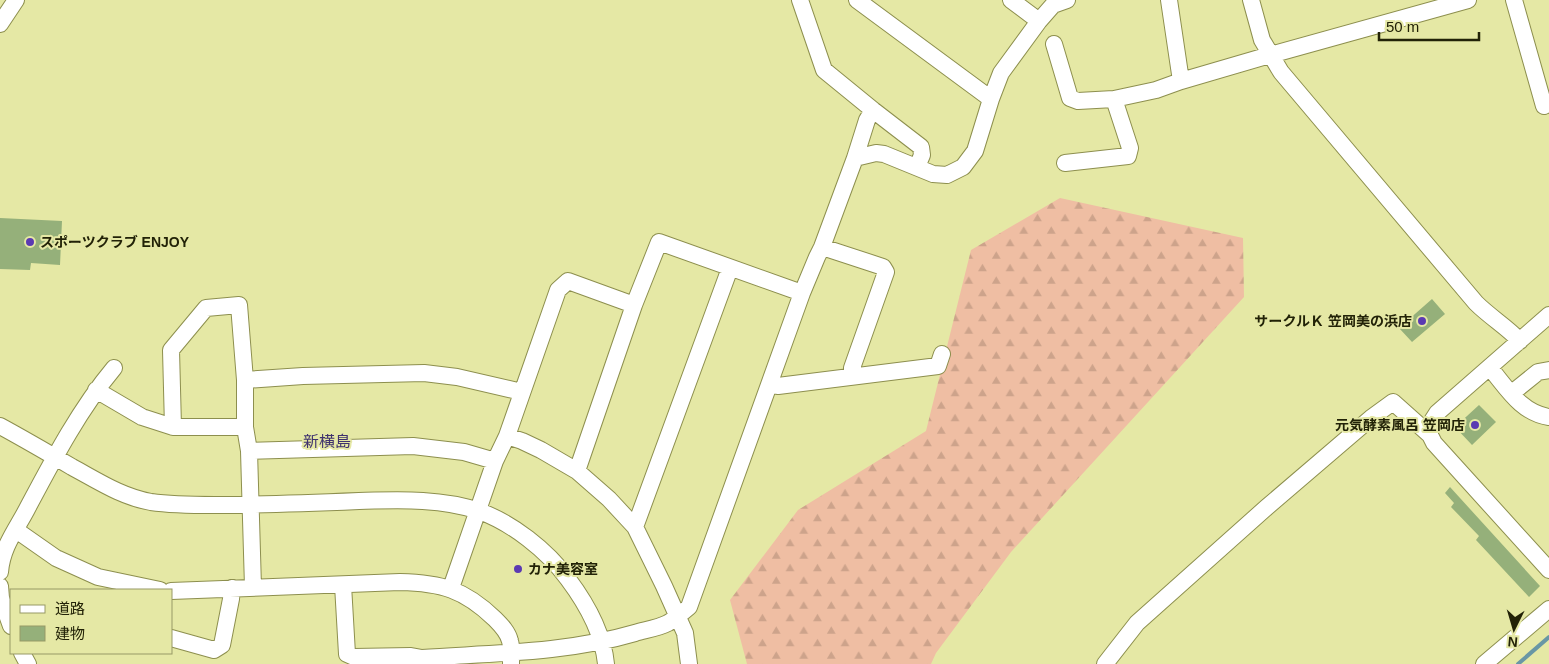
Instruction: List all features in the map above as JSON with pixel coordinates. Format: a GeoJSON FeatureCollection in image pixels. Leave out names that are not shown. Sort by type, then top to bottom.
{"type":"FeatureCollection","features":[{"type":"Feature","properties":{"kind":"street"},"geometry":{"type":"LineString","coordinates":[[0,24],[16,0]]}},
{"type":"Feature","properties":{"kind":"street"},"geometry":{"type":"LineString","coordinates":[[800,0],[824,70],[921,147],[922,156],[917,168]]}},
{"type":"Feature","properties":{"kind":"street"},"geometry":{"type":"LineString","coordinates":[[857,0],[991,98]]}},
{"type":"Feature","properties":{"kind":"street"},"geometry":{"type":"LineString","coordinates":[[1011,0],[1039,22]]}},
{"type":"Feature","properties":{"kind":"street"},"geometry":{"type":"LineString","coordinates":[[854,158],[876,153],[884,154],[933,174],[947,174],[963,167],[975,152],[991,98],[1001,73],[1053,5],[1066,0]]}},
{"type":"Feature","properties":{"kind":"street"},"geometry":{"type":"LineString","coordinates":[[1169,0],[1181,81]]}},
{"type":"Feature","properties":{"kind":"street"},"geometry":{"type":"LineString","coordinates":[[1251,0],[1262,40],[1281,72],[1476,303],[1487,314],[1512,332],[1520,341]]}},
{"type":"Feature","properties":{"kind":"street"},"geometry":{"type":"LineString","coordinates":[[1054,44],[1070,98],[1078,102],[1114,99],[1156,90],[1270,55],[1468,0]]}},
{"type":"Feature","properties":{"kind":"street"},"geometry":{"type":"LineString","coordinates":[[1514,0],[1544,106],[1549,104]]}},
{"type":"Feature","properties":{"kind":"street"},"geometry":{"type":"LineString","coordinates":[[1065,163],[1128,156],[1130,148],[1114,99]]}},
{"type":"Feature","properties":{"kind":"street"},"geometry":{"type":"LineString","coordinates":[[343,585],[348,654],[354,657],[511,658],[602,642],[666,624],[678,617],[689,607],[802,293],[816,256],[822,247],[867,120],[873,110]]}},
{"type":"Feature","properties":{"kind":"street"},"geometry":{"type":"LineString","coordinates":[[577,471],[634,305],[659,242],[802,293]]}},
{"type":"Feature","properties":{"kind":"street"},"geometry":{"type":"LineString","coordinates":[[822,247],[882,266],[886,272],[852,368],[852,376]]}},
{"type":"Feature","properties":{"kind":"street"},"geometry":{"type":"LineString","coordinates":[[635,527],[730,268]]}},
{"type":"Feature","properties":{"kind":"street"},"geometry":{"type":"LineString","coordinates":[[451,588],[495,460],[507,436],[558,290],[568,280],[634,305]]}},
{"type":"Feature","properties":{"kind":"street"},"geometry":{"type":"LineString","coordinates":[[173,427],[170,350],[206,308],[239,304],[245,380],[245,427],[249,450],[253,587]]}},
{"type":"Feature","properties":{"kind":"street"},"geometry":{"type":"LineString","coordinates":[[1430,435],[1430,424],[1437,413],[1549,315]]}},
{"type":"Feature","properties":{"kind":"street"},"geometry":{"type":"LineString","coordinates":[[770,384],[778,386],[938,366],[942,354]]}},
{"type":"Feature","properties":{"kind":"street"},"geometry":{"type":"LineString","coordinates":[[0,572],[4,550],[55,457],[96,390],[114,368]]}},
{"type":"Feature","properties":{"kind":"street"},"geometry":{"type":"LineString","coordinates":[[1490,368],[1522,406],[1533,413],[1549,416]]}},
{"type":"Feature","properties":{"kind":"street"},"geometry":{"type":"LineString","coordinates":[[1512,393],[1538,372],[1549,370]]}},
{"type":"Feature","properties":{"kind":"street"},"geometry":{"type":"LineString","coordinates":[[245,380],[303,376],[424,374],[457,377],[522,392]]}},
{"type":"Feature","properties":{"kind":"street"},"geometry":{"type":"LineString","coordinates":[[96,390],[142,417],[173,427],[245,427]]}},
{"type":"Feature","properties":{"kind":"street"},"geometry":{"type":"LineString","coordinates":[[1105,664],[1137,623],[1274,501],[1371,418],[1393,402],[1430,435],[1434,443],[1455,468],[1549,570]]}},
{"type":"Feature","properties":{"kind":"street"},"geometry":{"type":"LineString","coordinates":[[0,426],[118,492],[150,502],[250,505],[382,500],[424,501],[479,511],[534,543],[559,567],[579,594],[602,642],[606,664]]}},
{"type":"Feature","properties":{"kind":"street"},"geometry":{"type":"LineString","coordinates":[[507,436],[541,450],[577,471],[609,499],[635,527],[678,617],[684,633],[688,664]]}},
{"type":"Feature","properties":{"kind":"street"},"geometry":{"type":"LineString","coordinates":[[249,450],[413,446],[464,452],[495,460]]}},
{"type":"Feature","properties":{"kind":"street"},"geometry":{"type":"LineString","coordinates":[[16,530],[56,558],[98,577],[155,589]]}},
{"type":"Feature","properties":{"kind":"street"},"geometry":{"type":"LineString","coordinates":[[172,591],[400,582],[422,583],[451,588],[481,605],[504,628],[510,640],[511,658]]}},
{"type":"Feature","properties":{"kind":"street"},"geometry":{"type":"LineString","coordinates":[[172,638],[214,650],[222,644],[232,588]]}},
{"type":"Feature","properties":{"kind":"street"},"geometry":{"type":"LineString","coordinates":[[4,591],[1,598],[10,623]]}},
{"type":"Feature","properties":{"kind":"street"},"geometry":{"type":"LineString","coordinates":[[1484,664],[1549,609]]}},
{"type":"Feature","properties":{"kind":"green space"},"geometry":{"type":"Polygon","coordinates":[[[1060,198],[1243,238],[1244,297],[1011,552],[936,653],[931,664],[747,664],[730,600],[798,510],[926,431],[971,250],[1060,198]]]}},
{"type":"Feature","properties":{"kind":"building","name":"スポーツクラブ ENJOY"},"geometry":{"type":"Polygon","coordinates":[[[0,218],[62,221],[60,265],[31,263],[30,270],[0,269],[0,218]]]}},
{"type":"Feature","properties":{"kind":"building","name":"サークルＫ 笠岡美の浜店"},"geometry":{"type":"Polygon","coordinates":[[[1432,299],[1445,314],[1412,342],[1399,328],[1432,299]]]}},
{"type":"Feature","properties":{"kind":"building","name":"元気酵素風呂 笠岡店"},"geometry":{"type":"Polygon","coordinates":[[[1479,405],[1496,422],[1472,445],[1455,427],[1479,405]]]}},
{"type":"Feature","properties":{"kind":"building"},"geometry":{"type":"Polygon","coordinates":[[[1450,487],[1540,586],[1529,597],[1476,540],[1479,536],[1451,507],[1454,503],[1445,493],[1450,487]]]}},
{"type":"Feature","properties":{"kind":"waterway"},"geometry":{"type":"LineString","coordinates":[[1518,664],[1549,637]]}},
{"type":"Feature","properties":{"kind":"place","name":"スポーツクラブ ENJOY"},"geometry":{"type":"Point","coordinates":[30,242]}},
{"type":"Feature","properties":{"kind":"place","name":"サークルＫ 笠岡美の浜店"},"geometry":{"type":"Point","coordinates":[1422,321]}},
{"type":"Feature","properties":{"kind":"place","name":"元気酵素風呂 笠岡店"},"geometry":{"type":"Point","coordinates":[1475,425]}},
{"type":"Feature","properties":{"kind":"place","name":"カナ美容室"},"geometry":{"type":"Point","coordinates":[518,569]}},
{"type":"Feature","properties":{"kind":"district","name":"新横島"},"geometry":{"type":"Point","coordinates":[327,441]}}]}
